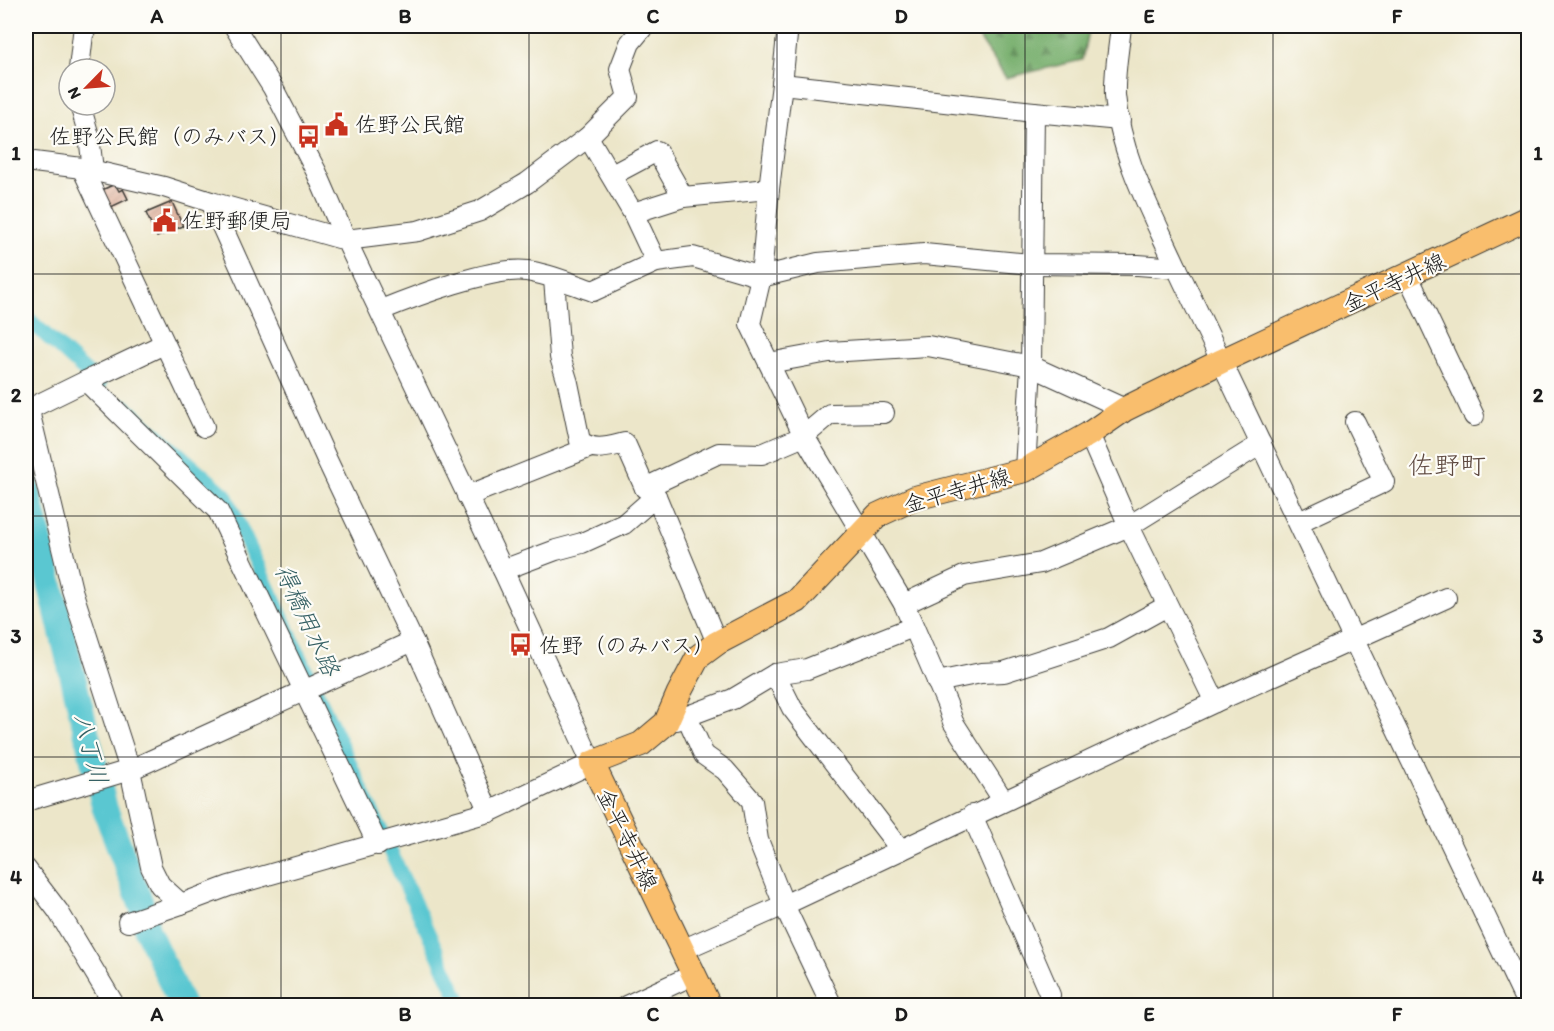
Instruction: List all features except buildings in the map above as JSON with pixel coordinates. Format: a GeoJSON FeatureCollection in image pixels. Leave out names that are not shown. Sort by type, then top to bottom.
{"type":"FeatureCollection","features":[{"type":"Feature","properties":{"kind":"main road","name":"金平寺井線"},"geometry":{"type":"LineString","coordinates":[[709,1005],[592,764],[641,744],[676,720],[679,693],[698,657],[717,643],[797,601],[878,515],[915,498],[1025,470],[1089,434],[1125,409],[1222,361],[1528,218]]}},
{"type":"Feature","properties":{"kind":"street"},"geometry":{"type":"LineString","coordinates":[[81,57],[83,34],[88,26]]}},
{"type":"Feature","properties":{"kind":"street"},"geometry":{"type":"LineString","coordinates":[[128,922],[229,886],[489,812],[592,764],[381,310],[346,240],[316,171],[273,88],[234,26]]}},
{"type":"Feature","properties":{"kind":"street"},"geometry":{"type":"LineString","coordinates":[[621,26],[630,44]]}},
{"type":"Feature","properties":{"kind":"street"},"geometry":{"type":"LineString","coordinates":[[26,161],[87,169],[164,187],[346,240],[418,231],[480,211],[527,183],[588,137],[628,97],[620,69],[630,44],[644,26]]}},
{"type":"Feature","properties":{"kind":"street"},"geometry":{"type":"LineString","coordinates":[[788,26],[761,277],[750,324],[804,436],[904,604],[947,704],[952,722],[1003,800]]}},
{"type":"Feature","properties":{"kind":"street"},"geometry":{"type":"LineString","coordinates":[[1121,26],[1115,94],[1135,174],[1523,1002]]}},
{"type":"Feature","properties":{"kind":"street"},"geometry":{"type":"LineString","coordinates":[[782,84],[1120,120]]}},
{"type":"Feature","properties":{"kind":"street"},"geometry":{"type":"LineString","coordinates":[[1025,470],[1031,366],[1034,112]]}},
{"type":"Feature","properties":{"kind":"street"},"geometry":{"type":"LineString","coordinates":[[83,117],[89,136],[87,169],[164,344],[204,427]]}},
{"type":"Feature","properties":{"kind":"street"},"geometry":{"type":"LineString","coordinates":[[588,137],[633,213],[656,262]]}},
{"type":"Feature","properties":{"kind":"street"},"geometry":{"type":"LineString","coordinates":[[612,175],[657,151],[683,197]]}},
{"type":"Feature","properties":{"kind":"street"},"geometry":{"type":"LineString","coordinates":[[633,213],[683,197],[769,189]]}},
{"type":"Feature","properties":{"kind":"street"},"geometry":{"type":"LineString","coordinates":[[211,202],[489,812]]}},
{"type":"Feature","properties":{"kind":"street"},"geometry":{"type":"LineString","coordinates":[[381,310],[415,297],[476,279],[526,271],[593,291],[656,262],[693,257],[761,277],[818,263],[924,254],[1031,264],[1138,265],[1178,268]]}},
{"type":"Feature","properties":{"kind":"street"},"geometry":{"type":"LineString","coordinates":[[1408,276],[1474,416]]}},
{"type":"Feature","properties":{"kind":"street"},"geometry":{"type":"LineString","coordinates":[[554,279],[560,357],[580,441],[588,448]]}},
{"type":"Feature","properties":{"kind":"street"},"geometry":{"type":"LineString","coordinates":[[164,344],[29,409],[75,602],[129,770],[151,867],[160,885],[181,904]]}},
{"type":"Feature","properties":{"kind":"street"},"geometry":{"type":"LineString","coordinates":[[769,363],[829,352],[928,346],[1031,366],[1125,409]]}},
{"type":"Feature","properties":{"kind":"street"},"geometry":{"type":"LineString","coordinates":[[95,377],[218,511],[310,687],[384,843]]}},
{"type":"Feature","properties":{"kind":"street"},"geometry":{"type":"LineString","coordinates":[[503,570],[556,549],[582,543],[624,524],[650,492],[719,453],[762,454],[804,436],[830,414],[884,413]]}},
{"type":"Feature","properties":{"kind":"street"},"geometry":{"type":"LineString","coordinates":[[1299,522],[1384,482],[1355,422]]}},
{"type":"Feature","properties":{"kind":"street"},"geometry":{"type":"LineString","coordinates":[[1089,434],[1129,526],[1215,702]]}},
{"type":"Feature","properties":{"kind":"street"},"geometry":{"type":"LineString","coordinates":[[468,496],[588,448],[624,443],[650,492],[717,643]]}},
{"type":"Feature","properties":{"kind":"street"},"geometry":{"type":"LineString","coordinates":[[904,604],[964,576],[1041,563],[1129,526],[1261,444]]}},
{"type":"Feature","properties":{"kind":"street"},"geometry":{"type":"LineString","coordinates":[[682,950],[784,905],[1215,702],[1446,598]]}},
{"type":"Feature","properties":{"kind":"street"},"geometry":{"type":"LineString","coordinates":[[937,682],[981,673],[1004,672],[1109,638],[1167,606]]}},
{"type":"Feature","properties":{"kind":"street"},"geometry":{"type":"LineString","coordinates":[[831,1005],[784,905],[758,840],[752,801],[725,770],[704,755],[676,720],[734,699],[775,674],[807,669],[913,627]]}},
{"type":"Feature","properties":{"kind":"street"},"geometry":{"type":"LineString","coordinates":[[26,801],[129,770],[413,641]]}},
{"type":"Feature","properties":{"kind":"street"},"geometry":{"type":"LineString","coordinates":[[775,674],[792,708],[901,850]]}},
{"type":"Feature","properties":{"kind":"street"},"geometry":{"type":"LineString","coordinates":[[972,815],[1050,995]]}},
{"type":"Feature","properties":{"kind":"street"},"geometry":{"type":"LineString","coordinates":[[26,869],[58,911],[115,1005]]}},
{"type":"Feature","properties":{"kind":"street"},"geometry":{"type":"LineString","coordinates":[[626,1005],[695,975]]}},
{"type":"Feature","properties":{"kind":"green space"},"geometry":{"type":"Polygon","coordinates":[[[971,26],[1089,26],[1082,60],[1006,78],[971,26]]]}},
{"type":"Feature","properties":{"kind":"waterway","name":"得橋用水路"},"geometry":{"type":"LineString","coordinates":[[26,317],[99,384]]}},
{"type":"Feature","properties":{"kind":"waterway","name":"得橋用水路"},"geometry":{"type":"LineString","coordinates":[[124,406],[225,495],[462,1006]]}},
{"type":"Feature","properties":{"kind":"waterway","name":"八丁川"},"geometry":{"type":"LineString","coordinates":[[26,484],[105,809],[143,909],[147,930],[182,1006]]}},
{"type":"Feature","properties":{"kind":"place","name":"佐野公民館"},"geometry":{"type":"Point","coordinates":[337,124]}},
{"type":"Feature","properties":{"kind":"place","name":"佐野公民館（のみバス）"},"geometry":{"type":"Point","coordinates":[309,136]}},
{"type":"Feature","properties":{"kind":"place","name":"佐野郵便局"},"geometry":{"type":"Point","coordinates":[164,220]}},
{"type":"Feature","properties":{"kind":"place","name":"佐野（のみバス）"},"geometry":{"type":"Point","coordinates":[521,645]}},
{"type":"Feature","properties":{"kind":"district","name":"佐野町"},"geometry":{"type":"Point","coordinates":[1447,465]}}]}
